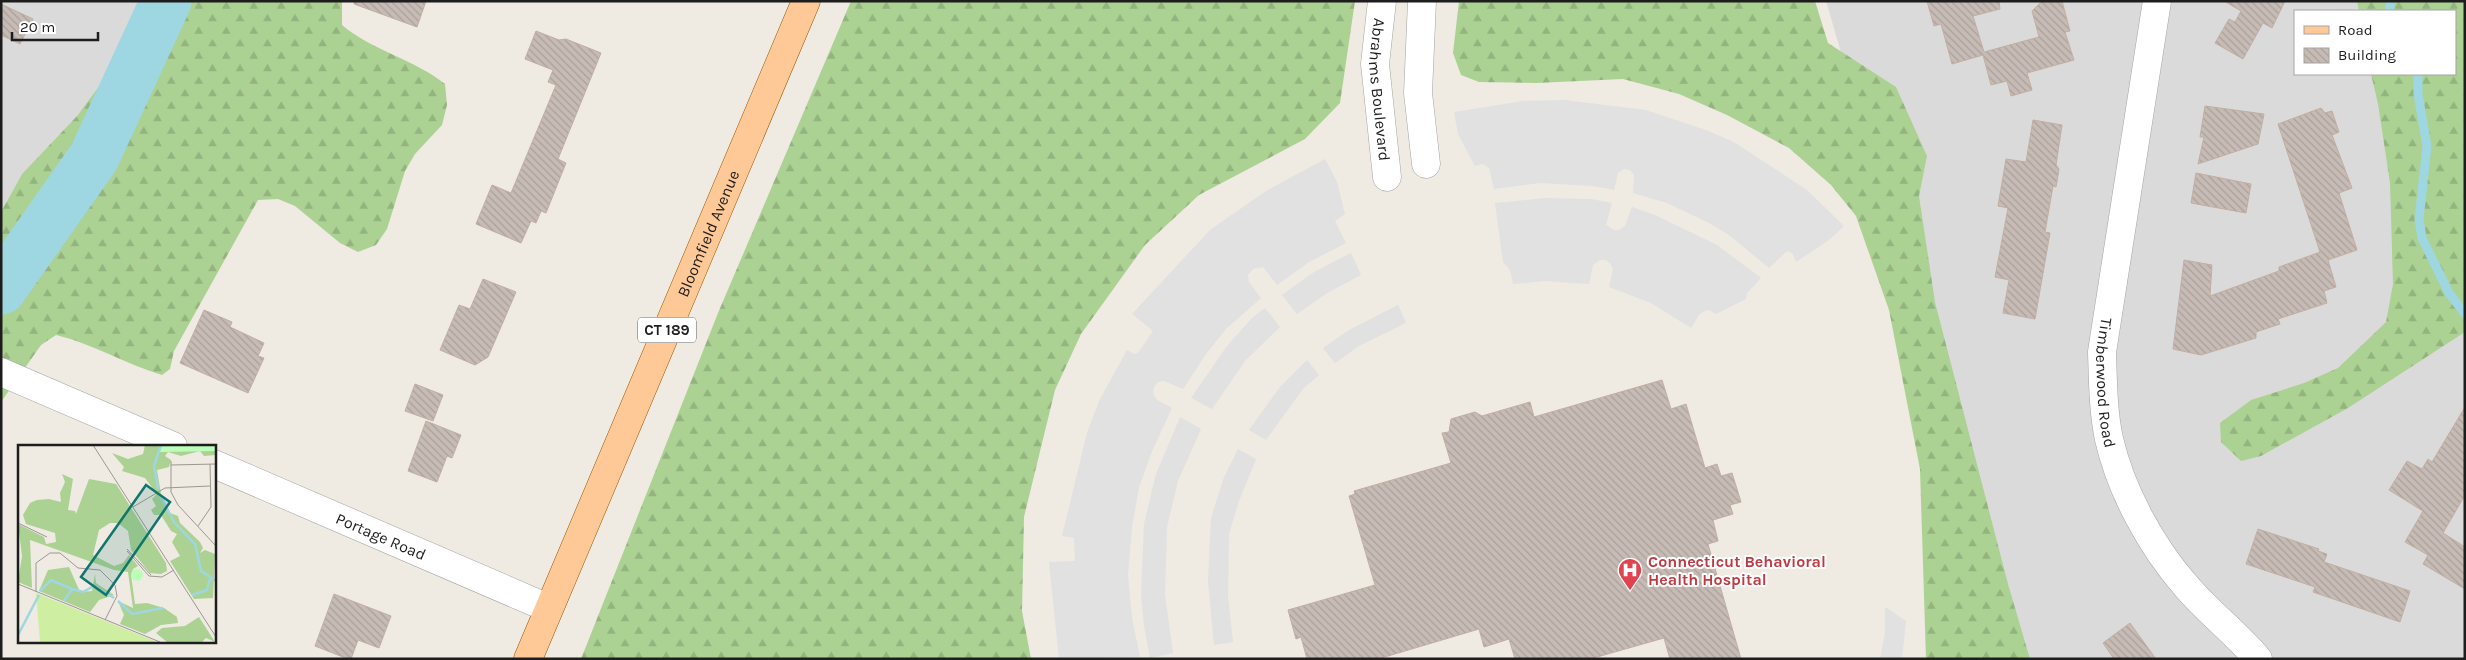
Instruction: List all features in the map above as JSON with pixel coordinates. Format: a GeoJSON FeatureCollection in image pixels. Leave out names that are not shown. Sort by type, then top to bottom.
{"type":"FeatureCollection","features":[{"type":"Feature","properties":{"kind":"main road","name":"Bloomfield Avenue"},"geometry":{"type":"LineString","coordinates":[[528,659],[806,1]]}},
{"type":"Feature","properties":{"kind":"street","name":"Abrahms Boulevard"},"geometry":{"type":"LineString","coordinates":[[1382,1],[1375,64],[1387,177]]}},
{"type":"Feature","properties":{"kind":"street","name":"Abrahms Boulevard"},"geometry":{"type":"LineString","coordinates":[[1422,1],[1418,93],[1426,164]]}},
{"type":"Feature","properties":{"kind":"street","name":"Timberwood Road"},"geometry":{"type":"LineString","coordinates":[[2157,1],[2102,352],[2104,399],[2109,440],[2126,489],[2160,553],[2186,587],[2237,635],[2258,659]]}},
{"type":"Feature","properties":{"kind":"street"},"geometry":{"type":"LineString","coordinates":[[1,372],[171,445]]}},
{"type":"Feature","properties":{"kind":"street","name":"Portage Road"},"geometry":{"type":"LineString","coordinates":[[215,464],[548,608]]}},
{"type":"Feature","properties":{"kind":"shaded area"},"geometry":{"type":"Polygon","coordinates":[[[1,1],[143,1],[111,70],[77,116],[22,174],[1,212],[1,1]]]}},
{"type":"Feature","properties":{"kind":"shaded area"},"geometry":{"type":"Polygon","coordinates":[[[1826,1],[2465,1],[2465,659],[2018,659],[1826,1]]]}},
{"type":"Feature","properties":{"kind":"shaded area"},"geometry":{"type":"Polygon","coordinates":[[[1564,100],[1646,110],[1706,130],[1734,142],[1807,190],[1844,226],[1829,240],[1796,262],[1793,254],[1787,251],[1769,268],[1729,235],[1709,223],[1667,203],[1633,193],[1634,175],[1630,170],[1624,169],[1618,173],[1614,190],[1593,186],[1540,183],[1494,189],[1489,168],[1483,164],[1475,166],[1458,134],[1454,112],[1523,101],[1564,100]]]}},
{"type":"Feature","properties":{"kind":"shaded area"},"geometry":{"type":"Polygon","coordinates":[[[1325,159],[1337,182],[1345,214],[1335,221],[1346,243],[1309,262],[1277,285],[1263,267],[1253,269],[1248,275],[1249,282],[1261,298],[1226,329],[1206,354],[1183,389],[1164,381],[1158,382],[1154,387],[1153,394],[1157,400],[1172,408],[1153,449],[1139,487],[1132,527],[1128,575],[1132,618],[1140,657],[1059,659],[1049,562],[1075,561],[1074,538],[1062,536],[1087,433],[1099,401],[1127,350],[1134,354],[1138,353],[1153,331],[1132,314],[1210,230],[1266,191],[1325,159]]]}},
{"type":"Feature","properties":{"kind":"shaded area"},"geometry":{"type":"Polygon","coordinates":[[[1546,198],[1591,199],[1612,203],[1606,225],[1614,230],[1619,230],[1625,226],[1632,207],[1655,215],[1717,245],[1761,278],[1747,293],[1746,299],[1716,314],[1709,310],[1704,311],[1699,315],[1691,328],[1651,303],[1609,287],[1613,269],[1610,263],[1605,260],[1600,260],[1593,265],[1589,284],[1545,281],[1513,284],[1510,270],[1503,262],[1495,203],[1546,198]]]}},
{"type":"Feature","properties":{"kind":"shaded area"},"geometry":{"type":"Polygon","coordinates":[[[1351,253],[1361,275],[1327,293],[1297,314],[1282,295],[1314,272],[1351,253]]]}},
{"type":"Feature","properties":{"kind":"shaded area"},"geometry":{"type":"Polygon","coordinates":[[[1398,305],[1406,323],[1359,346],[1335,363],[1323,348],[1349,330],[1398,305]]]}},
{"type":"Feature","properties":{"kind":"shaded area"},"geometry":{"type":"Polygon","coordinates":[[[1265,308],[1280,327],[1245,361],[1212,409],[1191,398],[1227,346],[1252,318],[1265,308]]]}},
{"type":"Feature","properties":{"kind":"shaded area"},"geometry":{"type":"Polygon","coordinates":[[[1307,360],[1319,375],[1303,389],[1266,440],[1249,430],[1280,387],[1307,360]]]}},
{"type":"Feature","properties":{"kind":"shaded area"},"geometry":{"type":"Polygon","coordinates":[[[1180,417],[1201,429],[1178,481],[1167,527],[1165,595],[1173,653],[1150,658],[1141,594],[1144,524],[1156,474],[1180,417]]]}},
{"type":"Feature","properties":{"kind":"shaded area"},"geometry":{"type":"Polygon","coordinates":[[[1238,449],[1256,459],[1239,501],[1229,534],[1228,597],[1233,642],[1214,645],[1208,581],[1211,518],[1224,477],[1238,449]]]}},
{"type":"Feature","properties":{"kind":"shaded area"},"geometry":{"type":"Polygon","coordinates":[[[1885,607],[1906,621],[1902,659],[1880,659],[1885,633],[1885,607]]]}},
{"type":"Feature","properties":{"kind":"green space"},"geometry":{"type":"Polygon","coordinates":[[[143,1],[342,1],[342,25],[367,42],[433,75],[445,84],[447,105],[442,125],[415,154],[405,171],[387,229],[376,245],[358,252],[340,243],[295,206],[278,199],[258,200],[174,351],[170,369],[162,375],[83,343],[56,335],[41,345],[1,402],[1,212],[22,174],[77,116],[111,70],[143,1]]]}},
{"type":"Feature","properties":{"kind":"green space"},"geometry":{"type":"Polygon","coordinates":[[[851,1],[1355,1],[1340,103],[1305,139],[1199,195],[1145,245],[1081,334],[1055,390],[1024,517],[1022,611],[1031,659],[581,659],[718,313],[851,1]]]}},
{"type":"Feature","properties":{"kind":"green space"},"geometry":{"type":"Polygon","coordinates":[[[1459,1],[1815,1],[1828,43],[1896,87],[1927,156],[1919,196],[1935,302],[2008,584],[2030,659],[1926,659],[1920,469],[1889,310],[1856,216],[1831,185],[1789,148],[1727,115],[1679,94],[1623,79],[1536,83],[1479,82],[1461,75],[1453,53],[1459,1]]]}},
{"type":"Feature","properties":{"kind":"green space"},"geometry":{"type":"Polygon","coordinates":[[[2357,1],[2465,1],[2465,332],[2348,408],[2261,456],[2241,461],[2221,442],[2220,423],[2251,400],[2304,383],[2338,368],[2386,322],[2393,284],[2390,183],[2378,104],[2371,75],[2456,75],[2456,10],[2359,10],[2357,1]]]}},
{"type":"Feature","properties":{"kind":"building"},"geometry":{"type":"Polygon","coordinates":[[[354,1],[426,1],[417,27],[354,4],[354,1]]]}},
{"type":"Feature","properties":{"kind":"building"},"geometry":{"type":"Polygon","coordinates":[[[1927,1],[1999,1],[2000,9],[1973,16],[1984,52],[2039,37],[2032,11],[2042,1],[2062,1],[2070,31],[2065,32],[2074,60],[2027,73],[2032,90],[2011,96],[2007,81],[1991,85],[1983,55],[1952,64],[1941,24],[1934,26],[1927,1]]]}},
{"type":"Feature","properties":{"kind":"building"},"geometry":{"type":"Polygon","coordinates":[[[2224,1],[2285,1],[2272,28],[2263,23],[2243,59],[2215,43],[2229,19],[2235,22],[2241,11],[2224,1]]]}},
{"type":"Feature","properties":{"kind":"building"},"geometry":{"type":"Polygon","coordinates":[[[1,4],[33,19],[20,44],[1,35],[1,4]]]}},
{"type":"Feature","properties":{"kind":"building"},"geometry":{"type":"Polygon","coordinates":[[[536,31],[559,40],[566,39],[601,53],[558,159],[566,163],[546,213],[541,211],[536,223],[531,221],[521,243],[476,224],[492,185],[511,193],[556,85],[548,82],[553,70],[525,59],[536,31]]]}},
{"type":"Feature","properties":{"kind":"building"},"geometry":{"type":"Polygon","coordinates":[[[2205,106],[2264,114],[2258,144],[2198,164],[2204,137],[2200,137],[2205,106]]]}},
{"type":"Feature","properties":{"kind":"building"},"geometry":{"type":"Polygon","coordinates":[[[2321,108],[2325,113],[2332,111],[2339,132],[2332,135],[2352,188],[2339,193],[2357,250],[2328,260],[2336,287],[2324,291],[2327,303],[2278,319],[2280,324],[2256,332],[2256,338],[2201,355],[2173,349],[2184,260],[2212,265],[2210,296],[2279,271],[2279,267],[2320,252],[2278,124],[2321,108]]]}},
{"type":"Feature","properties":{"kind":"building"},"geometry":{"type":"Polygon","coordinates":[[[2033,120],[2062,125],[2056,165],[2059,169],[2056,187],[2053,186],[2045,232],[2050,233],[2035,319],[2003,313],[2009,280],[1995,277],[2008,208],[1998,206],[2006,159],[2026,162],[2033,120]]]}},
{"type":"Feature","properties":{"kind":"building"},"geometry":{"type":"Polygon","coordinates":[[[2196,173],[2251,184],[2246,213],[2191,203],[2196,173]]]}},
{"type":"Feature","properties":{"kind":"building"},"geometry":{"type":"Polygon","coordinates":[[[483,279],[516,292],[488,357],[475,365],[440,350],[459,305],[470,309],[483,279]]]}},
{"type":"Feature","properties":{"kind":"building"},"geometry":{"type":"Polygon","coordinates":[[[204,310],[232,322],[230,327],[264,343],[258,356],[264,358],[248,393],[180,363],[204,310]]]}},
{"type":"Feature","properties":{"kind":"building"},"geometry":{"type":"Polygon","coordinates":[[[1662,380],[1671,409],[1686,404],[1705,468],[1717,464],[1721,476],[1732,473],[1741,502],[1730,505],[1733,514],[1713,520],[1718,541],[1708,544],[1741,659],[1670,659],[1664,638],[1590,659],[1515,659],[1509,639],[1484,647],[1479,629],[1378,659],[1307,659],[1301,637],[1296,639],[1288,610],[1375,585],[1349,496],[1355,494],[1354,491],[1451,463],[1442,433],[1449,432],[1451,419],[1475,412],[1482,416],[1530,402],[1534,417],[1662,380]]]}},
{"type":"Feature","properties":{"kind":"building"},"geometry":{"type":"Polygon","coordinates":[[[415,384],[443,395],[433,421],[405,411],[415,384]]]}},
{"type":"Feature","properties":{"kind":"building"},"geometry":{"type":"Polygon","coordinates":[[[2465,407],[2465,495],[2443,533],[2465,547],[2465,589],[2423,564],[2428,555],[2405,542],[2423,511],[2389,490],[2407,461],[2422,469],[2428,459],[2432,462],[2465,407]]]}},
{"type":"Feature","properties":{"kind":"building"},"geometry":{"type":"Polygon","coordinates":[[[426,421],[461,435],[452,458],[447,456],[437,482],[408,471],[426,421]]]}},
{"type":"Feature","properties":{"kind":"building"},"geometry":{"type":"Polygon","coordinates":[[[2258,529],[2319,549],[2318,551],[2327,554],[2324,562],[2410,591],[2400,622],[2313,592],[2315,587],[2246,564],[2258,529]]]}},
{"type":"Feature","properties":{"kind":"building"},"geometry":{"type":"Polygon","coordinates":[[[334,594],[391,616],[379,648],[358,640],[351,659],[348,659],[315,646],[334,594]]]}},
{"type":"Feature","properties":{"kind":"building"},"geometry":{"type":"Polygon","coordinates":[[[2130,623],[2156,659],[2114,659],[2103,643],[2130,623]]]}},
{"type":"Feature","properties":{"kind":"waterway"},"geometry":{"type":"LineString","coordinates":[[1,289],[94,157],[166,1]]}},
{"type":"Feature","properties":{"kind":"waterway"},"geometry":{"type":"LineString","coordinates":[[2390,1],[2390,10]]}},
{"type":"Feature","properties":{"kind":"waterway"},"geometry":{"type":"LineString","coordinates":[[2418,75],[2418,94],[2427,146],[2419,219],[2422,238],[2449,293],[2465,314]]}},
{"type":"Feature","properties":{"kind":"place","name":"Connecticut Behavioral Health Hospital"},"geometry":{"type":"Point","coordinates":[1630,591]}}]}
